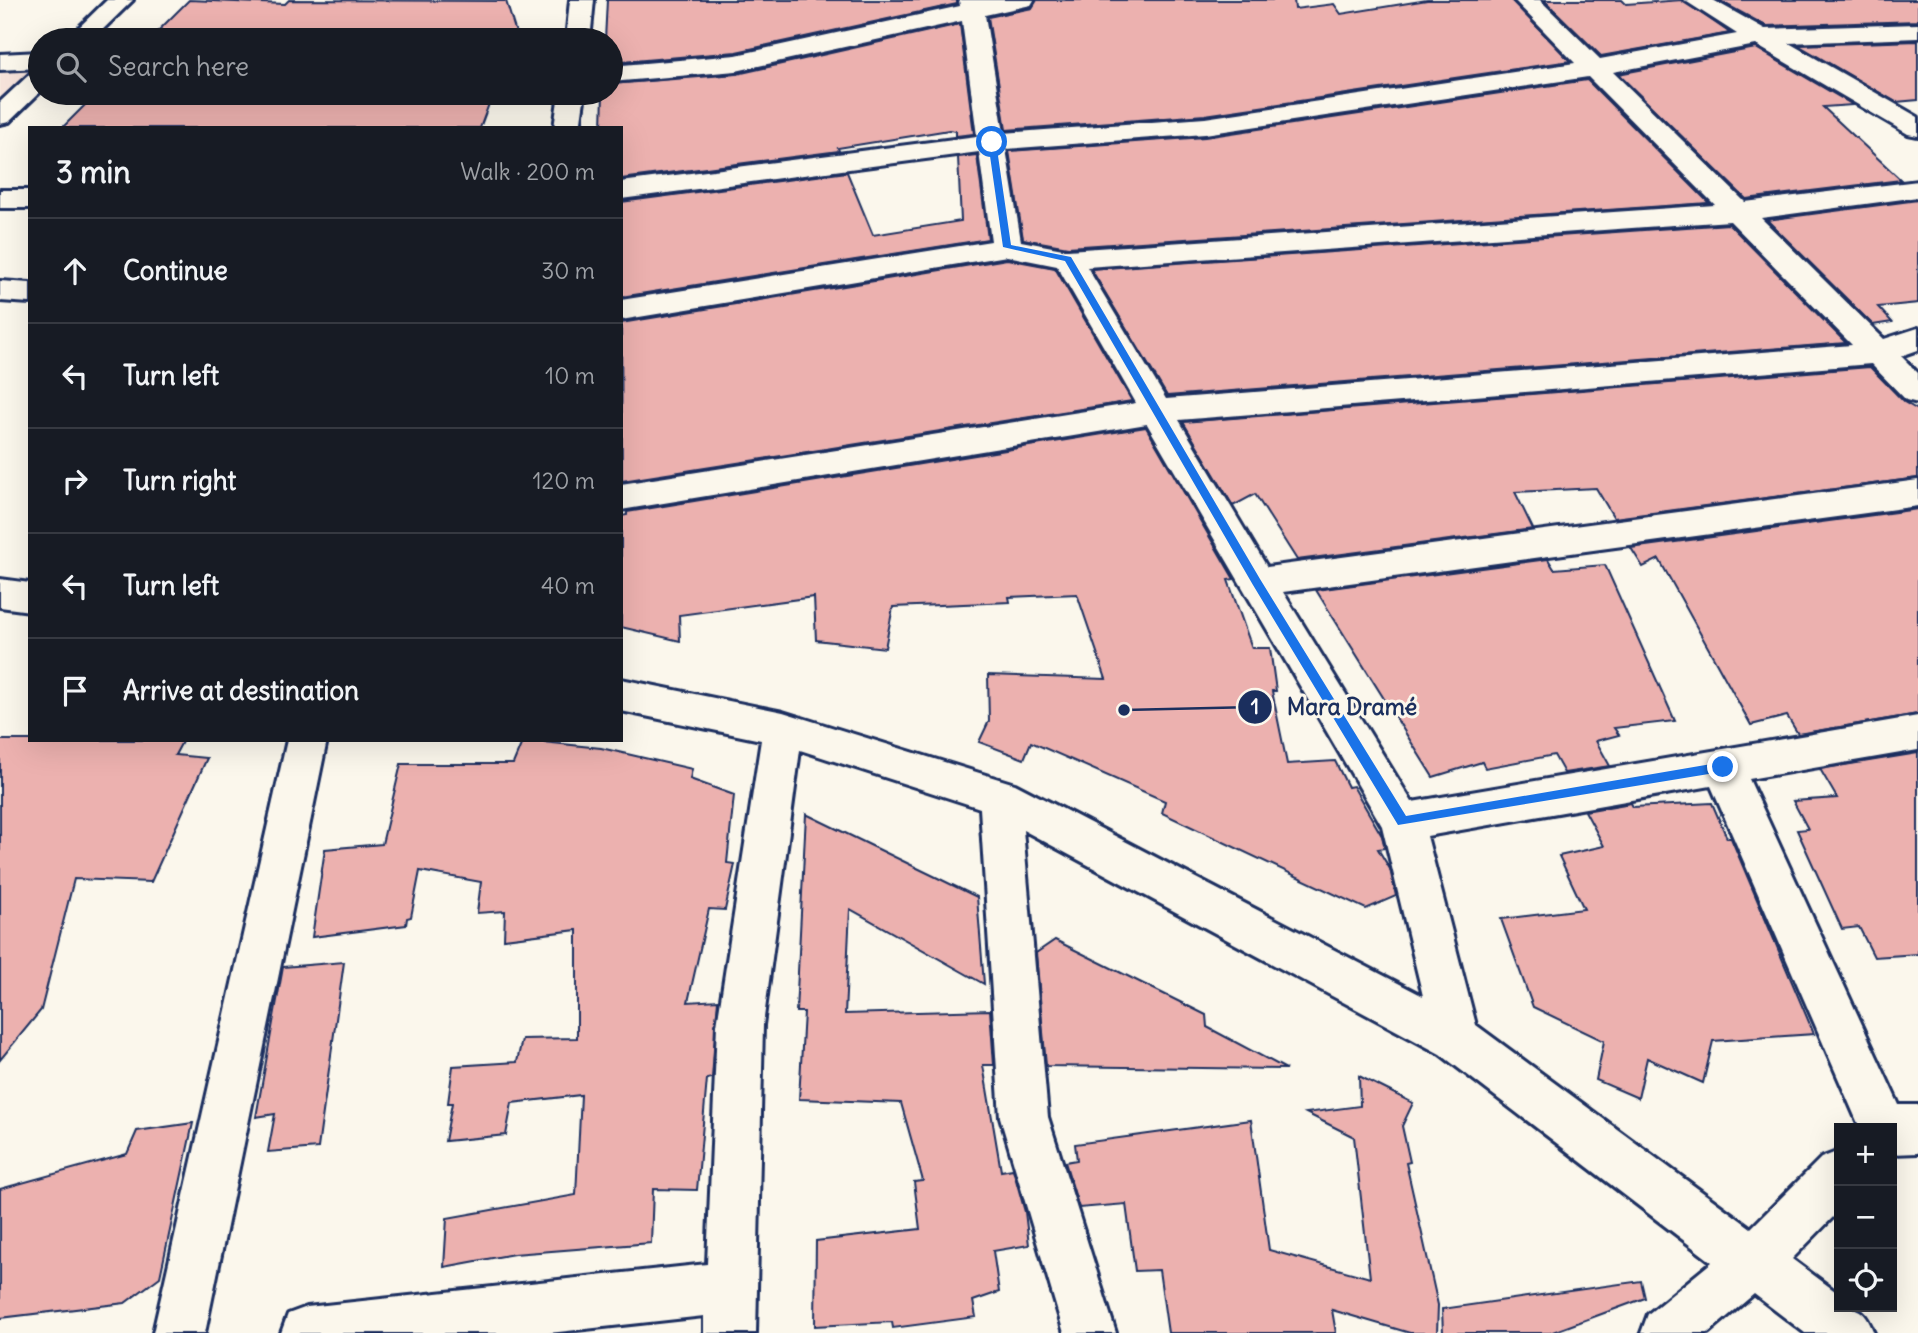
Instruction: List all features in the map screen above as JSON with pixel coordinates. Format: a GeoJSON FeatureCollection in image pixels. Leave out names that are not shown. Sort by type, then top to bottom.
{"type":"FeatureCollection","features":[{"type":"Feature","properties":{"kind":"street"},"geometry":{"type":"LineString","coordinates":[[91,28],[121,0]]}},
{"type":"Feature","properties":{"kind":"street"},"geometry":{"type":"LineString","coordinates":[[579,28],[582,0]]}},
{"type":"Feature","properties":{"kind":"street"},"geometry":{"type":"LineString","coordinates":[[623,73],[736,63],[972,5],[1022,0]]}},
{"type":"Feature","properties":{"kind":"street"},"geometry":{"type":"LineString","coordinates":[[1526,0],[1918,392]]}},
{"type":"Feature","properties":{"kind":"street"},"geometry":{"type":"LineString","coordinates":[[1696,0],[1918,128]]}},
{"type":"Feature","properties":{"kind":"street"},"geometry":{"type":"LineString","coordinates":[[972,5],[1007,247]]}},
{"type":"Feature","properties":{"kind":"street"},"geometry":{"type":"LineString","coordinates":[[623,191],[992,142],[1205,125],[1594,68],[1759,37],[1918,31]]}},
{"type":"Feature","properties":{"kind":"street"},"geometry":{"type":"LineString","coordinates":[[0,62],[28,61]]}},
{"type":"Feature","properties":{"kind":"street"},"geometry":{"type":"LineString","coordinates":[[0,116],[28,89]]}},
{"type":"Feature","properties":{"kind":"street"},"geometry":{"type":"LineString","coordinates":[[567,126],[570,105]]}},
{"type":"Feature","properties":{"kind":"street"},"geometry":{"type":"LineString","coordinates":[[623,310],[1007,247],[1068,259],[1738,212],[1918,189]]}},
{"type":"Feature","properties":{"kind":"street"},"geometry":{"type":"LineString","coordinates":[[0,198],[28,199]]}},
{"type":"Feature","properties":{"kind":"street"},"geometry":{"type":"LineString","coordinates":[[1068,259],[1256,582],[1402,822],[1456,1038]]}},
{"type":"Feature","properties":{"kind":"street"},"geometry":{"type":"LineString","coordinates":[[0,291],[28,293]]}},
{"type":"Feature","properties":{"kind":"street"},"geometry":{"type":"LineString","coordinates":[[623,497],[1155,411],[1879,353],[1918,338]]}},
{"type":"Feature","properties":{"kind":"street"},"geometry":{"type":"LineString","coordinates":[[1256,582],[1918,493]]}},
{"type":"Feature","properties":{"kind":"street"},"geometry":{"type":"LineString","coordinates":[[0,593],[28,597]]}},
{"type":"Feature","properties":{"kind":"street"},"geometry":{"type":"LineString","coordinates":[[623,695],[783,728],[1000,797],[1456,1038],[1848,1333]]}},
{"type":"Feature","properties":{"kind":"street"},"geometry":{"type":"LineString","coordinates":[[307,1333],[731,1310],[740,1025],[783,728]]}},
{"type":"Feature","properties":{"kind":"street"},"geometry":{"type":"LineString","coordinates":[[1402,822],[1918,733]]}},
{"type":"Feature","properties":{"kind":"street"},"geometry":{"type":"LineString","coordinates":[[178,1333],[307,742]]}},
{"type":"Feature","properties":{"kind":"street"},"geometry":{"type":"LineString","coordinates":[[1723,767],[1882,1123]]}},
{"type":"Feature","properties":{"kind":"street"},"geometry":{"type":"LineString","coordinates":[[1000,797],[1024,1117],[1090,1333]]}},
{"type":"Feature","properties":{"kind":"street"},"geometry":{"type":"LineString","coordinates":[[1897,1130],[1918,1129]]}},
{"type":"Feature","properties":{"kind":"street"},"geometry":{"type":"LineString","coordinates":[[1667,1333],[1752,1263],[1834,1181]]}},
{"type":"Feature","properties":{"kind":"shaded area"},"geometry":{"type":"Polygon","coordinates":[[[28,70],[28,75],[0,100],[0,72],[28,70]]]}},
{"type":"Feature","properties":{"kind":"building"},"geometry":{"type":"Polygon","coordinates":[[[189,0],[285,4],[289,0],[506,1],[514,28],[161,28],[189,0]]]}},
{"type":"Feature","properties":{"kind":"building"},"geometry":{"type":"Polygon","coordinates":[[[607,0],[957,0],[957,4],[736,52],[623,62],[623,28],[606,28],[607,0]]]}},
{"type":"Feature","properties":{"kind":"building"},"geometry":{"type":"Polygon","coordinates":[[[1037,0],[1294,0],[1295,9],[1334,4],[1341,14],[1427,0],[1511,0],[1570,61],[1205,115],[1006,130],[988,17],[1032,8],[1037,0]]]}},
{"type":"Feature","properties":{"kind":"building"},"geometry":{"type":"Polygon","coordinates":[[[1544,0],[1622,0],[1626,4],[1682,0],[1730,33],[1601,56],[1544,0]]]}},
{"type":"Feature","properties":{"kind":"building"},"geometry":{"type":"Polygon","coordinates":[[[1718,0],[1918,0],[1918,21],[1766,26],[1718,0]]]}},
{"type":"Feature","properties":{"kind":"building"},"geometry":{"type":"Polygon","coordinates":[[[960,24],[974,134],[956,136],[956,131],[949,130],[838,148],[839,151],[623,179],[623,126],[602,126],[603,105],[623,105],[623,83],[737,74],[960,24]]]}},
{"type":"Feature","properties":{"kind":"building"},"geometry":{"type":"Polygon","coordinates":[[[1918,41],[1918,100],[1896,102],[1798,45],[1918,41]]]}},
{"type":"Feature","properties":{"kind":"building"},"geometry":{"type":"Polygon","coordinates":[[[1756,48],[1853,105],[1823,107],[1901,180],[1746,199],[1618,74],[1756,48]]]}},
{"type":"Feature","properties":{"kind":"building"},"geometry":{"type":"Polygon","coordinates":[[[1587,80],[1709,203],[1068,247],[1023,239],[1009,151],[1205,137],[1587,80]]]}},
{"type":"Feature","properties":{"kind":"building"},"geometry":{"type":"Polygon","coordinates":[[[85,105],[489,105],[481,126],[64,126],[85,105]]]}},
{"type":"Feature","properties":{"kind":"building"},"geometry":{"type":"Polygon","coordinates":[[[977,155],[988,239],[623,297],[623,202],[847,172],[873,235],[961,221],[958,157],[977,155]]]}},
{"type":"Feature","properties":{"kind":"building"},"geometry":{"type":"Polygon","coordinates":[[[1918,200],[1918,303],[1878,307],[1892,322],[1873,325],[1767,220],[1918,200]]]}},
{"type":"Feature","properties":{"kind":"building"},"geometry":{"type":"Polygon","coordinates":[[[1729,224],[1846,343],[1167,396],[1091,269],[1729,224]]]}},
{"type":"Feature","properties":{"kind":"building"},"geometry":{"type":"Polygon","coordinates":[[[1007,259],[1055,268],[1132,401],[623,481],[623,323],[1007,259]]]}},
{"type":"Feature","properties":{"kind":"building"},"geometry":{"type":"Polygon","coordinates":[[[1870,367],[1904,402],[1918,410],[1918,478],[1614,518],[1596,488],[1515,492],[1533,529],[1297,560],[1255,494],[1233,506],[1183,422],[1870,367]]]}},
{"type":"Feature","properties":{"kind":"building"},"geometry":{"type":"Polygon","coordinates":[[[1146,427],[1234,579],[1228,580],[1252,648],[1270,648],[1276,691],[1272,691],[1287,764],[1335,761],[1348,787],[1353,786],[1382,836],[1385,848],[1378,849],[1390,869],[1396,896],[1366,909],[1162,813],[1165,801],[1031,742],[1024,759],[979,742],[989,721],[988,675],[1106,679],[1077,594],[1009,597],[1010,602],[893,607],[885,648],[816,640],[814,597],[679,615],[680,641],[623,627],[623,516],[627,515],[627,512],[1146,427]]]}},
{"type":"Feature","properties":{"kind":"building"},"geometry":{"type":"Polygon","coordinates":[[[1918,509],[1918,714],[1798,734],[1787,716],[1751,725],[1659,559],[1643,567],[1631,548],[1918,509]]]}},
{"type":"Feature","properties":{"kind":"building"},"geometry":{"type":"Polygon","coordinates":[[[1548,559],[1554,569],[1605,565],[1675,721],[1614,728],[1619,735],[1596,741],[1610,766],[1564,773],[1554,755],[1485,768],[1482,762],[1433,777],[1316,590],[1548,559]]]}},
{"type":"Feature","properties":{"kind":"building"},"geometry":{"type":"Polygon","coordinates":[[[0,740],[182,742],[175,755],[207,758],[151,882],[74,879],[41,1010],[0,1060],[0,740]]]}},
{"type":"Feature","properties":{"kind":"building"},"geometry":{"type":"Polygon","coordinates":[[[522,742],[601,748],[692,769],[690,779],[734,795],[727,863],[735,864],[725,910],[709,909],[688,1002],[718,1000],[712,1078],[707,1079],[697,1190],[653,1189],[651,1243],[514,1254],[444,1267],[447,1218],[576,1195],[581,1095],[512,1103],[506,1135],[445,1141],[452,1103],[448,1103],[453,1066],[517,1062],[522,1039],[577,1038],[577,930],[504,939],[505,911],[477,913],[481,882],[420,871],[411,917],[407,918],[406,925],[312,937],[325,849],[382,844],[401,764],[513,764],[522,742]]]}},
{"type":"Feature","properties":{"kind":"building"},"geometry":{"type":"Polygon","coordinates":[[[1918,753],[1918,954],[1874,957],[1859,927],[1842,929],[1797,830],[1808,829],[1793,801],[1837,798],[1820,769],[1918,753]]]}},
{"type":"Feature","properties":{"kind":"building"},"geometry":{"type":"Polygon","coordinates":[[[1631,803],[1633,807],[1712,803],[1727,838],[1731,838],[1814,1034],[1713,1041],[1703,1083],[1647,1058],[1638,1098],[1596,1080],[1604,1041],[1533,1007],[1501,919],[1584,909],[1559,856],[1604,846],[1585,811],[1631,803]]]}},
{"type":"Feature","properties":{"kind":"building"},"geometry":{"type":"Polygon","coordinates":[[[806,814],[977,897],[984,984],[850,909],[845,1014],[990,1010],[994,1065],[983,1065],[1001,1171],[1013,1169],[1025,1212],[1029,1245],[993,1251],[999,1292],[973,1301],[976,1317],[893,1328],[892,1322],[815,1326],[816,1241],[920,1229],[914,1182],[923,1181],[901,1103],[799,1099],[804,1012],[796,1012],[806,814]]]}},
{"type":"Feature","properties":{"kind":"building"},"geometry":{"type":"Polygon","coordinates":[[[1055,940],[1206,1015],[1207,1027],[1286,1069],[1046,1066],[1036,953],[1055,940]]]}},
{"type":"Feature","properties":{"kind":"building"},"geometry":{"type":"Polygon","coordinates":[[[344,962],[318,1148],[268,1152],[275,1114],[256,1117],[283,967],[344,962]]]}},
{"type":"Feature","properties":{"kind":"building"},"geometry":{"type":"Polygon","coordinates":[[[1359,1076],[1413,1103],[1402,1126],[1410,1162],[1406,1163],[1438,1305],[1437,1333],[1410,1333],[1332,1310],[1336,1333],[1168,1333],[1159,1270],[1135,1271],[1126,1204],[1079,1208],[1065,1162],[1077,1160],[1075,1144],[1251,1120],[1269,1250],[1370,1278],[1354,1137],[1306,1113],[1360,1106],[1359,1076]]]}},
{"type":"Feature","properties":{"kind":"building"},"geometry":{"type":"Polygon","coordinates":[[[193,1123],[160,1277],[125,1303],[0,1318],[0,1189],[127,1154],[137,1131],[193,1123]]]}},
{"type":"Feature","properties":{"kind":"building"},"geometry":{"type":"Polygon","coordinates":[[[1641,1281],[1645,1298],[1550,1333],[1443,1333],[1442,1309],[1641,1281]]]}},
{"type":"Feature","properties":{"kind":"place","name":"Mara Dramé"},"geometry":{"type":"Point","coordinates":[1124,710]}},
{"type":"Feature","properties":{"kind":"route"},"geometry":{"type":"LineString","coordinates":[[992,142],[1007,247],[1068,259],[1256,582],[1402,822],[1723,767]]}}]}
